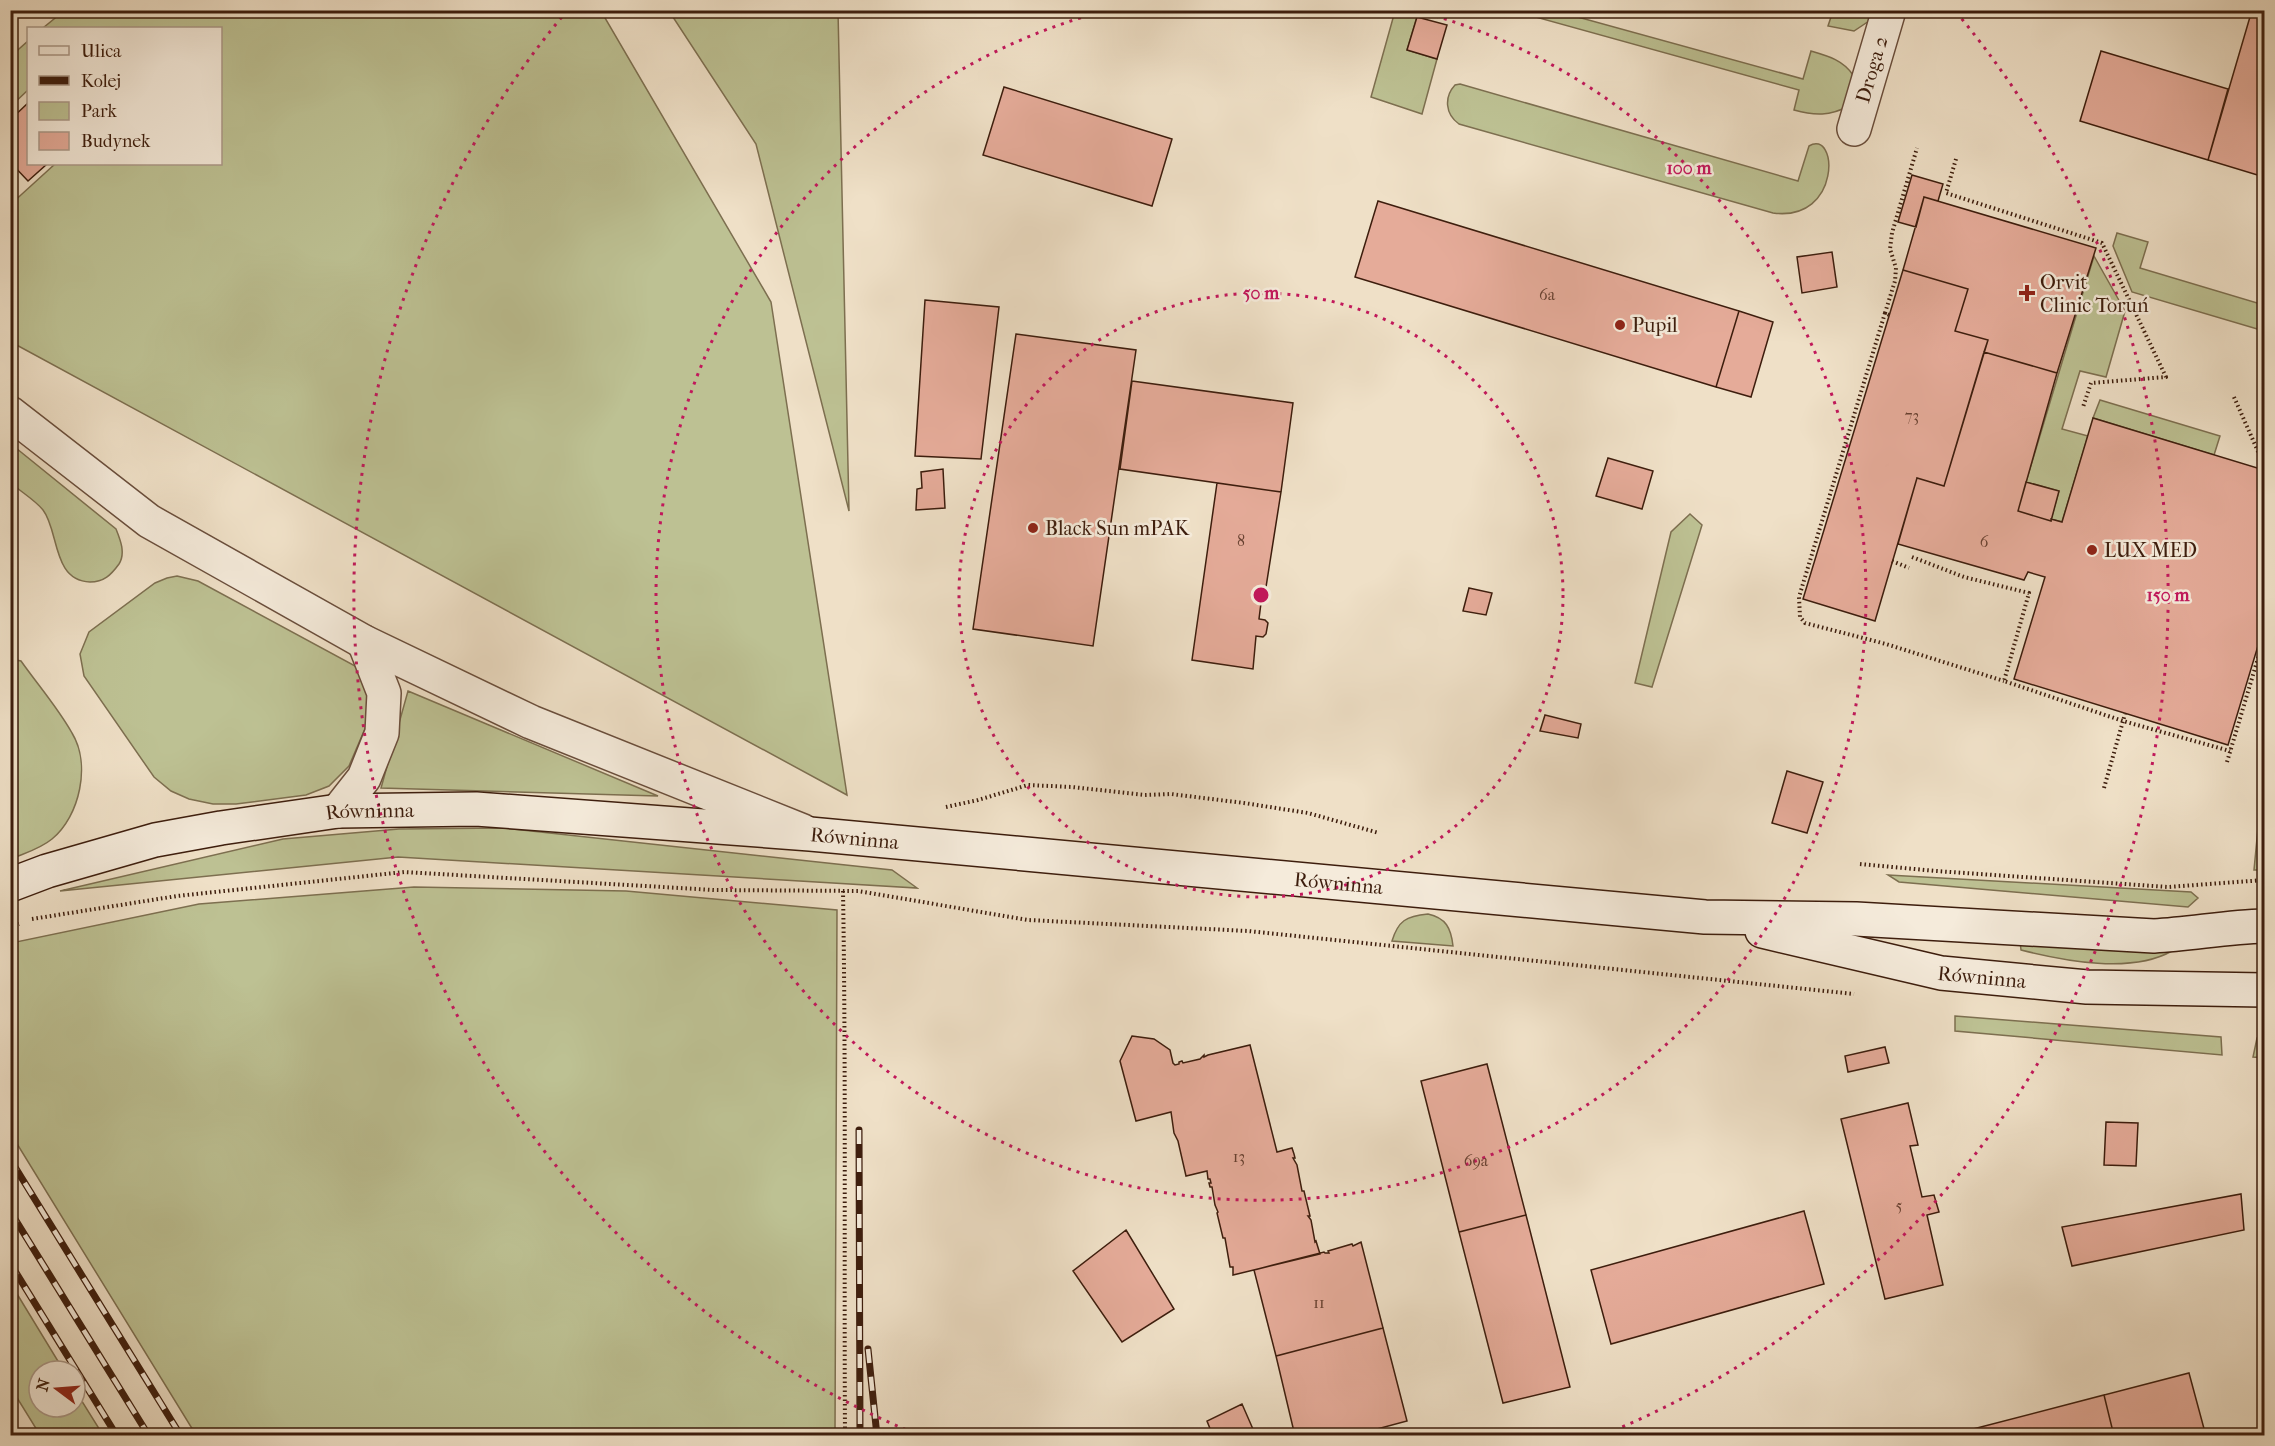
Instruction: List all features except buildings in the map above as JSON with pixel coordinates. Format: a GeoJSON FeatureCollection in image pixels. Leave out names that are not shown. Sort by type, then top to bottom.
{"type":"FeatureCollection","features":[{"type":"Feature","properties":{"kind":"street","name":"Droga 2"},"geometry":{"type":"LineString","coordinates":[[1854,129],[1889,10]]}},
{"type":"Feature","properties":{"kind":"street"},"geometry":{"type":"LineString","coordinates":[[10,413],[149,521],[364,642],[531,722],[810,834]]}},
{"type":"Feature","properties":{"kind":"street"},"geometry":{"type":"LineString","coordinates":[[338,811],[364,778],[382,733],[384,693],[364,642]]}},
{"type":"Feature","properties":{"kind":"street","name":"Równinna"},"geometry":{"type":"LineString","coordinates":[[10,885],[47,871],[155,840],[221,828],[338,811],[476,809],[810,834],[1705,917],[1856,919],[2154,936],[2229,927],[2265,926]]}},
{"type":"Feature","properties":{"kind":"street","name":"Równinna"},"geometry":{"type":"LineString","coordinates":[[1705,917],[1941,973],[2087,987],[2265,990]]}},
{"type":"Feature","properties":{"kind":"path"},"geometry":{"type":"LineString","coordinates":[[1917,148],[1892,233],[1890,249],[1896,268],[1887,314],[1798,597],[1800,617],[1805,622],[1886,644],[2124,721],[2230,751]]}},
{"type":"Feature","properties":{"kind":"path"},"geometry":{"type":"LineString","coordinates":[[1956,159],[1946,193],[2102,243],[2166,377],[2091,383],[2083,407]]}},
{"type":"Feature","properties":{"kind":"path"},"geometry":{"type":"LineString","coordinates":[[2234,398],[2260,456],[2265,457]]}},
{"type":"Feature","properties":{"kind":"path"},"geometry":{"type":"LineString","coordinates":[[1912,557],[1964,577],[2029,592],[2004,681]]}},
{"type":"Feature","properties":{"kind":"path"},"geometry":{"type":"LineString","coordinates":[[1892,561],[1909,568]]}},
{"type":"Feature","properties":{"kind":"path"},"geometry":{"type":"LineString","coordinates":[[2227,762],[2265,638]]}},
{"type":"Feature","properties":{"kind":"path"},"geometry":{"type":"LineString","coordinates":[[2103,788],[2125,714]]}},
{"type":"Feature","properties":{"kind":"path"},"geometry":{"type":"LineString","coordinates":[[944,807],[978,800],[1028,785],[1072,787],[1145,795],[1171,794],[1244,803],[1308,813],[1379,833]]}},
{"type":"Feature","properties":{"kind":"path"},"geometry":{"type":"LineString","coordinates":[[1860,864],[1936,872],[2168,886],[2265,880]]}},
{"type":"Feature","properties":{"kind":"path"},"geometry":{"type":"LineString","coordinates":[[31,920],[177,896],[404,872],[714,890],[858,891],[1028,920],[1248,931],[1858,994]]}},
{"type":"Feature","properties":{"kind":"path"},"geometry":{"type":"LineString","coordinates":[[843,891],[846,1078],[845,1436]]}},
{"type":"Feature","properties":{"kind":"path"},"geometry":{"type":"LineString","coordinates":[[10,927],[21,923]]}},
{"type":"Feature","properties":{"kind":"green space"},"geometry":{"type":"Polygon","coordinates":[[[65,10],[601,11],[771,302],[847,795],[11,342],[11,204],[54,165],[222,165],[222,27],[44,27],[65,10]]]}},
{"type":"Feature","properties":{"kind":"green space"},"geometry":{"type":"Polygon","coordinates":[[[669,11],[838,11],[849,511],[756,144],[669,11]]]}},
{"type":"Feature","properties":{"kind":"green space"},"geometry":{"type":"Polygon","coordinates":[[[1395,11],[1407,11],[1417,17],[1407,50],[1437,59],[1422,114],[1371,97],[1395,11]]]}},
{"type":"Feature","properties":{"kind":"green space"},"geometry":{"type":"Polygon","coordinates":[[[1514,11],[1556,11],[1803,79],[1811,51],[1840,62],[1853,75],[1849,106],[1822,114],[1794,110],[1799,90],[1514,11]]]}},
{"type":"Feature","properties":{"kind":"green space"},"geometry":{"type":"Polygon","coordinates":[[[1833,11],[1877,11],[1872,19],[1854,31],[1828,26],[1833,11]]]}},
{"type":"Feature","properties":{"kind":"green space"},"geometry":{"type":"Polygon","coordinates":[[[27,42],[27,91],[11,106],[11,56],[27,42]]]}},
{"type":"Feature","properties":{"kind":"green space"},"geometry":{"type":"Polygon","coordinates":[[[1460,84],[1798,181],[1809,146],[1819,144],[1825,150],[1829,162],[1828,176],[1822,191],[1812,204],[1796,212],[1773,213],[1459,124],[1451,115],[1448,100],[1451,90],[1455,85],[1460,84]]]}},
{"type":"Feature","properties":{"kind":"green space"},"geometry":{"type":"Polygon","coordinates":[[[2117,233],[2148,242],[2140,268],[2264,305],[2264,331],[2132,292],[2113,246],[2117,233]]]}},
{"type":"Feature","properties":{"kind":"green space"},"geometry":{"type":"Polygon","coordinates":[[[2094,256],[2125,311],[2106,377],[2080,371],[2062,429],[2088,436],[2062,522],[2051,519],[2059,491],[2026,482],[2094,256]]]}},
{"type":"Feature","properties":{"kind":"green space"},"geometry":{"type":"Polygon","coordinates":[[[2100,400],[2220,436],[2214,455],[2093,418],[2100,400]]]}},
{"type":"Feature","properties":{"kind":"green space"},"geometry":{"type":"Polygon","coordinates":[[[11,444],[116,529],[122,546],[122,555],[119,564],[107,577],[90,582],[78,579],[69,573],[58,553],[52,530],[43,510],[11,483],[11,444]]]}},
{"type":"Feature","properties":{"kind":"green space"},"geometry":{"type":"Polygon","coordinates":[[[1690,514],[1702,525],[1652,687],[1635,683],[1671,532],[1690,514]]]}},
{"type":"Feature","properties":{"kind":"green space"},"geometry":{"type":"Polygon","coordinates":[[[177,576],[198,581],[357,667],[369,698],[367,724],[349,766],[329,786],[306,795],[236,804],[213,804],[189,799],[171,791],[154,777],[84,676],[80,654],[89,632],[155,583],[177,576]]]}},
{"type":"Feature","properties":{"kind":"green space"},"geometry":{"type":"Polygon","coordinates":[[[11,659],[21,661],[72,733],[81,759],[81,774],[76,804],[62,829],[42,846],[11,859],[11,659]]]}},
{"type":"Feature","properties":{"kind":"green space"},"geometry":{"type":"Polygon","coordinates":[[[408,691],[658,796],[381,788],[408,691]]]}},
{"type":"Feature","properties":{"kind":"green space"},"geometry":{"type":"Polygon","coordinates":[[[2264,792],[2264,870],[2254,870],[2260,807],[2264,792]]]}},
{"type":"Feature","properties":{"kind":"green space"},"geometry":{"type":"Polygon","coordinates":[[[504,828],[892,870],[917,888],[398,857],[60,891],[283,839],[399,829],[504,828]]]}},
{"type":"Feature","properties":{"kind":"green space"},"geometry":{"type":"Polygon","coordinates":[[[1888,875],[2191,892],[2198,898],[2188,907],[1899,882],[1888,875]]]}},
{"type":"Feature","properties":{"kind":"green space"},"geometry":{"type":"Polygon","coordinates":[[[414,887],[626,891],[837,910],[835,1435],[196,1435],[11,1134],[11,943],[199,904],[414,887]]]}},
{"type":"Feature","properties":{"kind":"green space"},"geometry":{"type":"Polygon","coordinates":[[[1428,914],[1443,921],[1451,934],[1453,946],[1392,941],[1400,924],[1404,921],[1414,916],[1428,914]]]}},
{"type":"Feature","properties":{"kind":"green space"},"geometry":{"type":"Polygon","coordinates":[[[2020,941],[2172,951],[2156,958],[2137,962],[2098,963],[2057,958],[2021,950],[2020,941]]]}},
{"type":"Feature","properties":{"kind":"green space"},"geometry":{"type":"Polygon","coordinates":[[[1955,1016],[2221,1037],[2222,1055],[1955,1031],[1955,1016]]]}},
{"type":"Feature","properties":{"kind":"green space"},"geometry":{"type":"Polygon","coordinates":[[[2257,1038],[2264,1039],[2264,1058],[2253,1057],[2257,1038]]]}},
{"type":"Feature","properties":{"kind":"green space"},"geometry":{"type":"Polygon","coordinates":[[[11,1284],[57,1359],[27,1359],[27,1414],[11,1388],[11,1284]]]}},
{"type":"Feature","properties":{"kind":"green space"},"geometry":{"type":"Polygon","coordinates":[[[87,1409],[103,1435],[40,1435],[30,1419],[87,1419],[87,1409]]]}},
{"type":"Feature","properties":{"kind":"railway"},"geometry":{"type":"LineString","coordinates":[[859,1130],[860,1436]]}},
{"type":"Feature","properties":{"kind":"railway"},"geometry":{"type":"LineString","coordinates":[[10,1159],[181,1436]]}},
{"type":"Feature","properties":{"kind":"railway"},"geometry":{"type":"LineString","coordinates":[[10,1211],[149,1436]]}},
{"type":"Feature","properties":{"kind":"railway"},"geometry":{"type":"LineString","coordinates":[[10,1263],[117,1436]]}},
{"type":"Feature","properties":{"kind":"railway"},"geometry":{"type":"LineString","coordinates":[[868,1349],[877,1436]]}},
{"type":"Feature","properties":{"kind":"place","name":"Orvit Clinic Toruń"},"geometry":{"type":"Point","coordinates":[2027,293]}},
{"type":"Feature","properties":{"kind":"place","name":"Pupil"},"geometry":{"type":"Point","coordinates":[1620,325]}},
{"type":"Feature","properties":{"kind":"place","name":"Black Sun mPAK"},"geometry":{"type":"Point","coordinates":[1033,528]}},
{"type":"Feature","properties":{"kind":"place","name":"LUX MED"},"geometry":{"type":"Point","coordinates":[2092,550]}}]}
